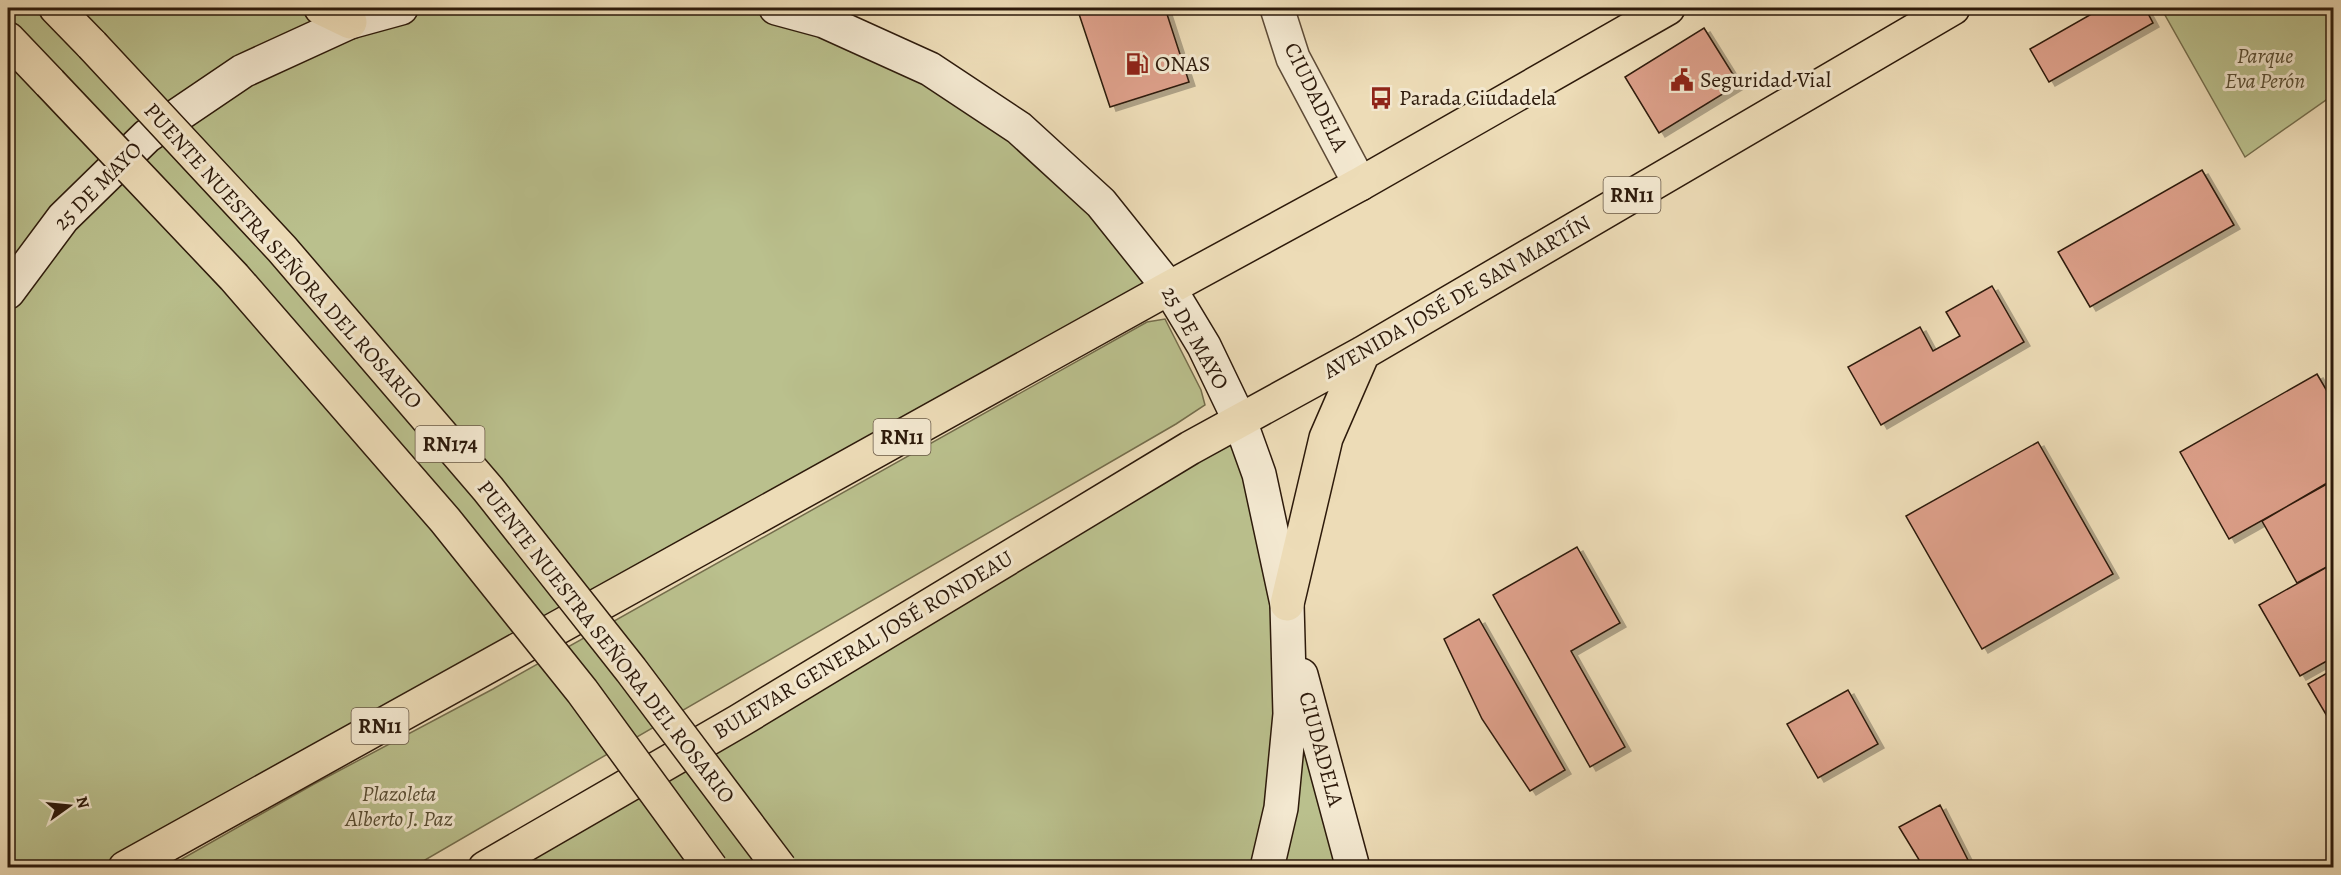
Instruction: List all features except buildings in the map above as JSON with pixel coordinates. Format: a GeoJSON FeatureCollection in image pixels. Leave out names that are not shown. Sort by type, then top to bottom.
{"type":"FeatureCollection","features":[{"type":"Feature","properties":{"kind":"main road","name":"PUENTE NUESTRA SEÑORA DEL ROSARIO"},"geometry":{"type":"LineString","coordinates":[[56,8],[282,249],[488,489],[631,670],[780,867]]}},
{"type":"Feature","properties":{"kind":"main road","name":"25 DE MAYO"},"geometry":{"type":"LineString","coordinates":[[8,292],[63,218],[147,136],[243,71],[335,15],[400,8]]}},
{"type":"Feature","properties":{"kind":"main road","name":"25 DE MAYO"},"geometry":{"type":"LineString","coordinates":[[776,8],[824,21],[930,69],[1019,128],[1101,203],[1169,288],[1204,346],[1240,421],[1259,474],[1288,617],[1290,714],[1281,808],[1267,867]]}},
{"type":"Feature","properties":{"kind":"main road","name":"CIUDADELA"},"geometry":{"type":"LineString","coordinates":[[1277,8],[1293,58],[1360,184]]}},
{"type":"Feature","properties":{"kind":"main road","name":"RN11"},"geometry":{"type":"LineString","coordinates":[[125,867],[1360,184],[1668,8]]}},
{"type":"Feature","properties":{"kind":"main road","name":"AVENIDA JOSÉ DE SAN MARTÍN"},"geometry":{"type":"LineString","coordinates":[[1240,421],[1363,353],[1953,8]]}},
{"type":"Feature","properties":{"kind":"main road","name":"RN174"},"geometry":{"type":"LineString","coordinates":[[8,39],[234,277],[445,520],[582,691],[711,867]]}},
{"type":"Feature","properties":{"kind":"main road"},"geometry":{"type":"LineString","coordinates":[[1288,617],[1326,438],[1363,353]]}},
{"type":"Feature","properties":{"kind":"main road","name":"BULEVAR GENERAL JOSÉ RONDEAU"},"geometry":{"type":"LineString","coordinates":[[485,867],[739,721],[1190,448],[1240,421]]}},
{"type":"Feature","properties":{"kind":"main road","name":"CIUDADELA"},"geometry":{"type":"LineString","coordinates":[[1288,617],[1353,867]]}},
{"type":"Feature","properties":{"kind":"green space"},"geometry":{"type":"Polygon","coordinates":[[[8,8],[776,8],[1019,128],[1169,288],[125,867],[8,867],[8,8]]]}},
{"type":"Feature","properties":{"kind":"green space","name":"Parque Eva Perón"},"geometry":{"type":"Polygon","coordinates":[[[2161,8],[2333,8],[2333,95],[2245,157],[2161,8]]]}},
{"type":"Feature","properties":{"kind":"green space","name":"Plazoleta Alberto J. Paz"},"geometry":{"type":"Polygon","coordinates":[[[1165,319],[1201,390],[1205,405],[413,867],[166,868],[314,784],[493,689],[1147,322],[1165,319]]]}},
{"type":"Feature","properties":{"kind":"green space"},"geometry":{"type":"Polygon","coordinates":[[[1240,421],[1353,867],[485,868],[1240,421]]]}},
{"type":"Feature","properties":{"kind":"place","name":"ONAS"},"geometry":{"type":"Point","coordinates":[1137,64]}},
{"type":"Feature","properties":{"kind":"place","name":"Seguridad Vial"},"geometry":{"type":"Point","coordinates":[1682,80]}},
{"type":"Feature","properties":{"kind":"place","name":"Parada Ciudadela"},"geometry":{"type":"Point","coordinates":[1381,98]}}]}
